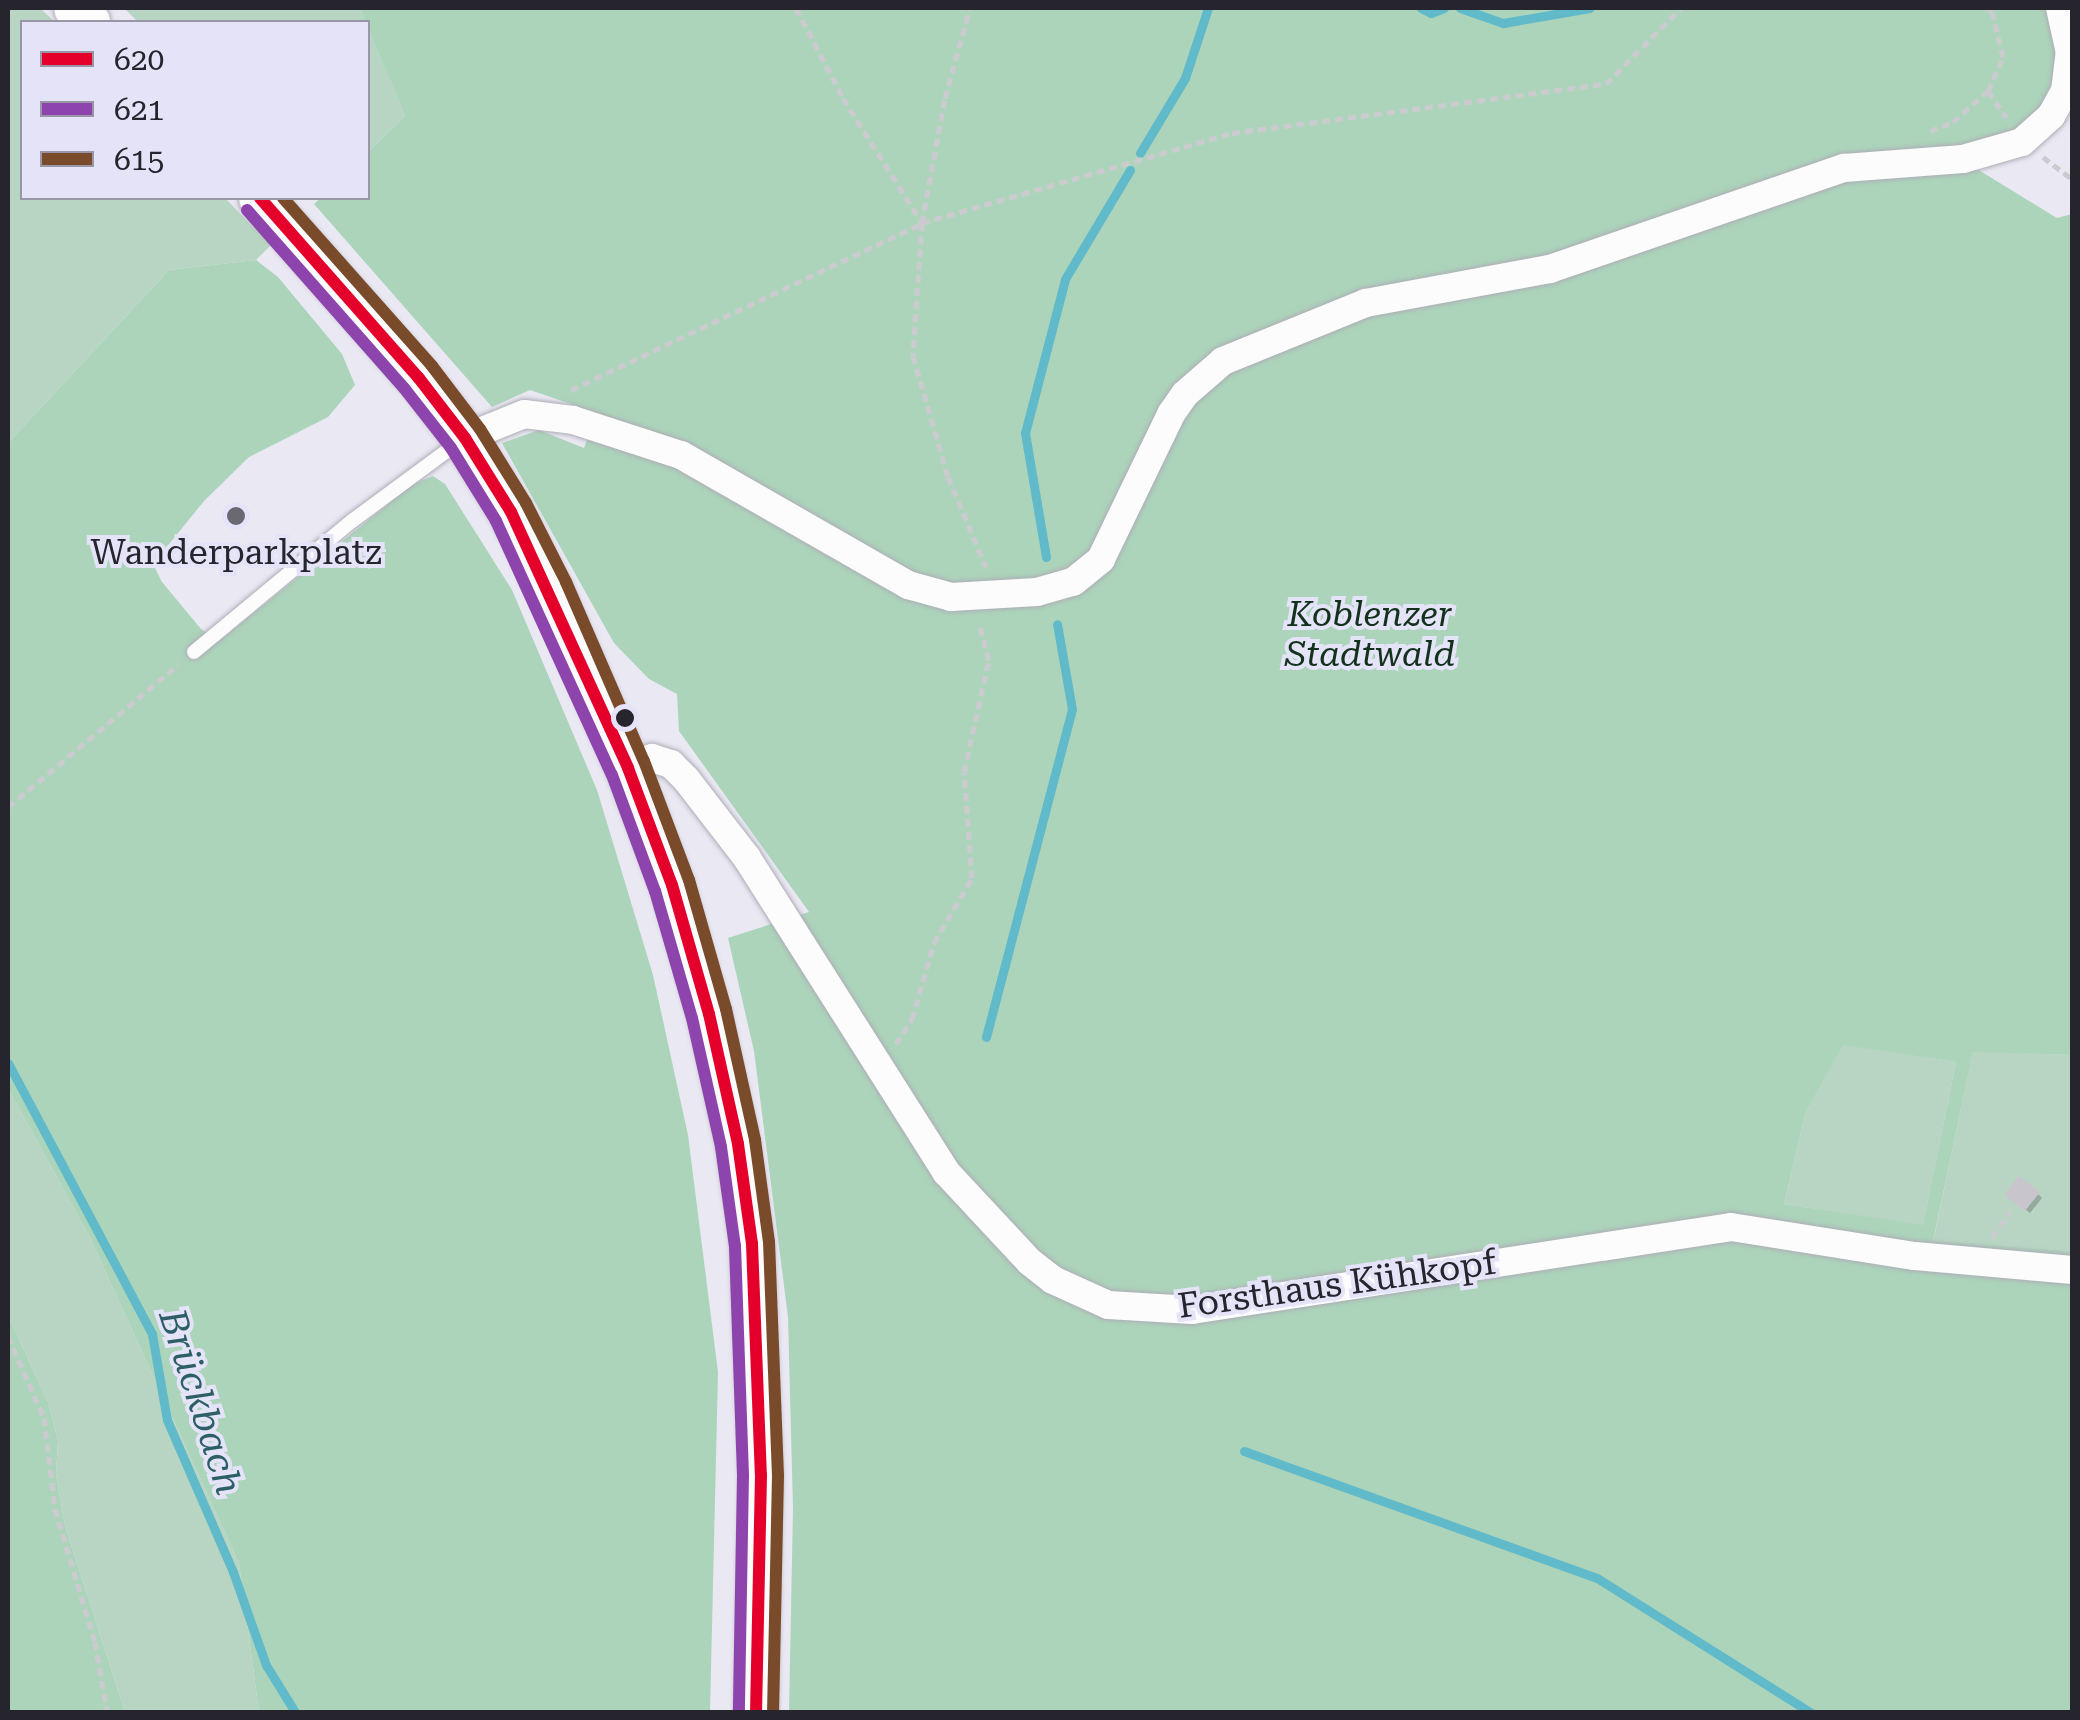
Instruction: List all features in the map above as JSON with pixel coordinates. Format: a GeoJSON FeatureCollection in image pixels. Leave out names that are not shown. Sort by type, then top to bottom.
{"type":"FeatureCollection","features":[{"type":"Feature","properties":{"kind":"main road"},"geometry":{"type":"LineString","coordinates":[[262,200],[365,314],[465,438],[511,512],[550,589],[628,768],[672,885],[709,1014],[745,1194],[760,1368],[756,1712]]}},
{"type":"Feature","properties":{"kind":"street"},"geometry":{"type":"LineString","coordinates":[[465,438],[524,414],[573,420],[681,454],[908,585],[986,598],[1037,592],[1089,572],[1122,524],[1171,414],[1203,377],[1246,349],[1366,303],[1550,269],[1844,168],[1991,153],[2022,142],[2056,119],[2066,91],[2070,52],[2060,8]]}},
{"type":"Feature","properties":{"kind":"street","name":"Forsthaus Kühkopf"},"geometry":{"type":"LineString","coordinates":[[628,768],[652,758],[671,764],[712,810],[946,1172],[993,1226],[1052,1280],[1108,1305],[1192,1310],[1731,1227],[1915,1256],[2072,1270]]}},
{"type":"Feature","properties":{"kind":"lane"},"geometry":{"type":"LineString","coordinates":[[194,652],[352,521],[465,438]]}},
{"type":"Feature","properties":{"kind":"path"},"geometry":{"type":"LineString","coordinates":[[796,8],[843,98],[922,223]]}},
{"type":"Feature","properties":{"kind":"path"},"geometry":{"type":"LineString","coordinates":[[881,1068],[912,1019],[934,942],[972,878],[964,772],[989,660],[986,598],[912,356],[922,223],[946,98],[970,8]]}},
{"type":"Feature","properties":{"kind":"path"},"geometry":{"type":"LineString","coordinates":[[524,414],[922,223],[1232,134],[1606,84],[1681,8]]}},
{"type":"Feature","properties":{"kind":"path"},"geometry":{"type":"LineString","coordinates":[[1918,136],[1953,122],[1988,91],[2002,57],[1992,11],[1987,8]]}},
{"type":"Feature","properties":{"kind":"path"},"geometry":{"type":"LineString","coordinates":[[8,807],[194,652]]}},
{"type":"Feature","properties":{"kind":"path"},"geometry":{"type":"LineString","coordinates":[[1986,1244],[2011,1211]]}},
{"type":"Feature","properties":{"kind":"path"},"geometry":{"type":"LineString","coordinates":[[8,1336],[44,1418],[54,1509],[95,1642],[107,1712]]}},
{"type":"Feature","properties":{"kind":"green space"},"geometry":{"type":"Polygon","coordinates":[[[8,8],[40,8],[53,20],[20,20],[20,200],[227,200],[271,245],[256,260],[169,270],[8,443],[8,8]]]}},
{"type":"Feature","properties":{"kind":"green space"},"geometry":{"type":"Polygon","coordinates":[[[124,8],[360,8],[365,20],[136,20],[124,8]]]}},
{"type":"Feature","properties":{"kind":"green space","name":"Koblenzer Stadtwald"},"geometry":{"type":"Polygon","coordinates":[[[360,8],[2072,8],[2072,98],[1977,169],[2057,218],[2072,214],[2072,1055],[1973,1052],[1933,1241],[2072,1251],[2072,1712],[789,1712],[793,1509],[788,1317],[754,1051],[728,938],[809,912],[679,731],[677,694],[649,679],[614,643],[502,443],[539,430],[584,448],[597,413],[530,390],[492,407],[314,204],[319,200],[370,200],[370,150],[405,116],[370,32],[370,20],[365,20],[360,8]],[[1843,1045],[1806,1112],[1784,1204],[1923,1225],[1956,1062],[1843,1045]]]}},
{"type":"Feature","properties":{"kind":"green space"},"geometry":{"type":"Polygon","coordinates":[[[370,31],[405,116],[370,150],[370,31]]]}},
{"type":"Feature","properties":{"kind":"green space"},"geometry":{"type":"Polygon","coordinates":[[[256,260],[278,277],[342,354],[355,385],[328,417],[249,457],[204,501],[153,564],[162,582],[201,629],[219,641],[413,484],[433,476],[445,484],[512,590],[597,790],[653,975],[688,1135],[718,1372],[710,1712],[259,1712],[239,1563],[90,1238],[8,1088],[8,443],[169,270],[256,260]]]}},
{"type":"Feature","properties":{"kind":"green space"},"geometry":{"type":"Polygon","coordinates":[[[1843,1044],[1956,1062],[1923,1226],[1784,1204],[1806,1112],[1843,1044]]]}},
{"type":"Feature","properties":{"kind":"green space"},"geometry":{"type":"Polygon","coordinates":[[[1973,1051],[2072,1055],[2072,1251],[1933,1242],[1973,1051]]]}},
{"type":"Feature","properties":{"kind":"green space"},"geometry":{"type":"Polygon","coordinates":[[[8,1088],[90,1238],[239,1563],[259,1712],[125,1712],[65,1526],[56,1474],[58,1441],[48,1402],[8,1316],[8,1088]]]}},
{"type":"Feature","properties":{"kind":"green space"},"geometry":{"type":"Polygon","coordinates":[[[8,1316],[48,1402],[58,1441],[56,1474],[65,1526],[125,1712],[8,1712],[8,1316]]]}},
{"type":"Feature","properties":{"kind":"building"},"geometry":{"type":"Polygon","coordinates":[[[2019,1176],[2040,1192],[2025,1211],[2004,1195],[2019,1176]]]}},
{"type":"Feature","properties":{"kind":"waterway"},"geometry":{"type":"LineString","coordinates":[[1140,153],[1185,78],[1208,8]]}},
{"type":"Feature","properties":{"kind":"waterway"},"geometry":{"type":"LineString","coordinates":[[1421,8],[1431,13],[1444,8]]}},
{"type":"Feature","properties":{"kind":"waterway"},"geometry":{"type":"LineString","coordinates":[[1460,8],[1503,23],[1590,8]]}},
{"type":"Feature","properties":{"kind":"waterway"},"geometry":{"type":"LineString","coordinates":[[1046,557],[1025,433],[1065,279],[1130,170]]}},
{"type":"Feature","properties":{"kind":"waterway"},"geometry":{"type":"LineString","coordinates":[[986,1037],[1072,709],[1057,624]]}},
{"type":"Feature","properties":{"kind":"waterway","name":"Brückbach"},"geometry":{"type":"LineString","coordinates":[[8,1063],[152,1334],[167,1420],[233,1572],[266,1665],[295,1712]]}},
{"type":"Feature","properties":{"kind":"waterway"},"geometry":{"type":"LineString","coordinates":[[1244,1451],[1597,1578],[1810,1712]]}},
{"type":"Feature","properties":{"kind":"transit line","name":"620"},"geometry":{"type":"LineString","coordinates":[[262,200],[418,377],[465,438],[511,512],[628,768],[672,885],[709,1014],[738,1144],[752,1244],[761,1475],[756,1712]]}},
{"type":"Feature","properties":{"kind":"transit line","name":"615"},"geometry":{"type":"LineString","coordinates":[[285,200],[432,366],[480,429],[526,503],[566,582],[644,761],[689,880],[726,1009],[755,1140],[769,1242],[778,1475],[773,1712]]}},
{"type":"Feature","properties":{"kind":"transit line","name":"621"},"geometry":{"type":"LineString","coordinates":[[247,210],[404,388],[451,448],[496,521],[612,775],[655,891],[692,1018],[721,1147],[735,1246],[743,1475],[739,1712]]}},
{"type":"Feature","properties":{"kind":"place","name":"Wanderparkplatz"},"geometry":{"type":"Point","coordinates":[236,516]}}]}
